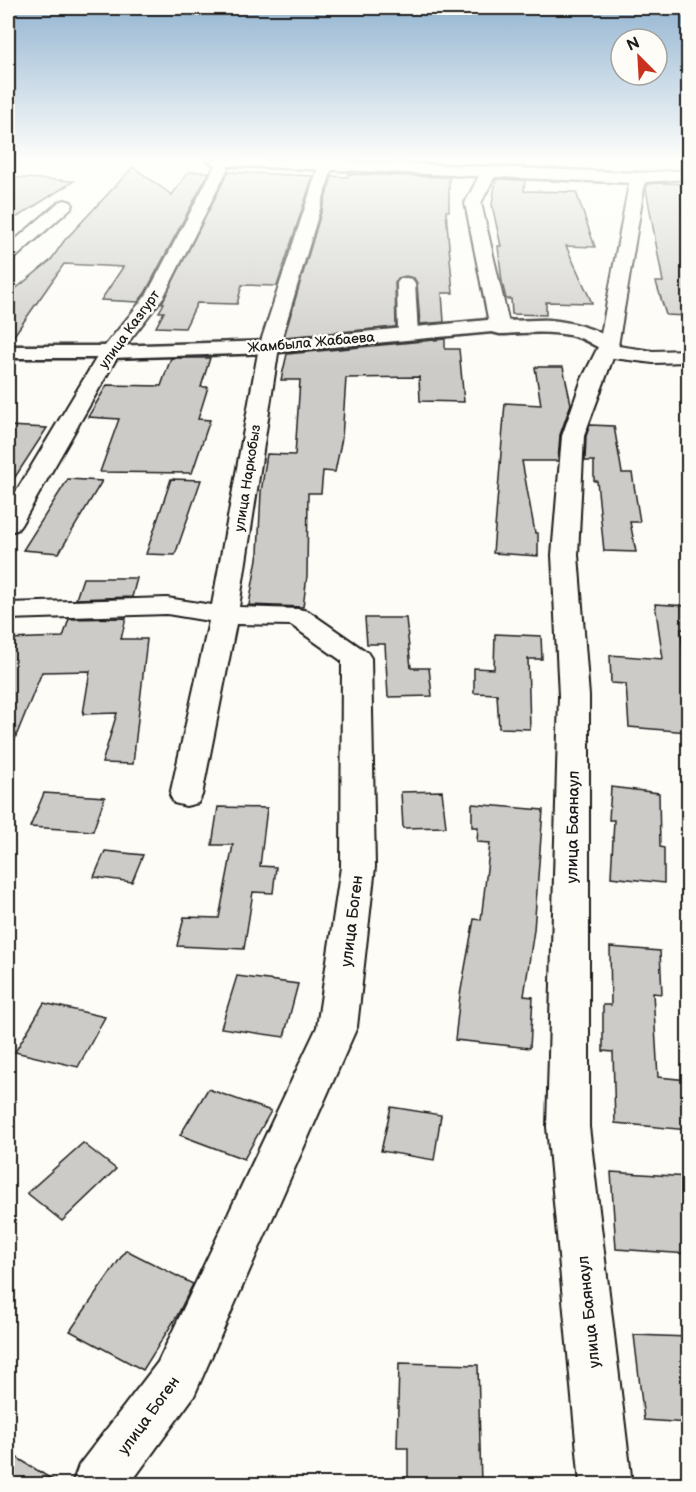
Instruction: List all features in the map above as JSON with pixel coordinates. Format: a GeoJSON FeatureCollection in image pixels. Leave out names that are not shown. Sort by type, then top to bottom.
{"type":"FeatureCollection","features":[{"type":"Feature","properties":{"kind":"street"},"geometry":{"type":"LineString","coordinates":[[8,255],[37,230]]}},
{"type":"Feature","properties":{"kind":"street","name":"улица Казгурт"},"geometry":{"type":"LineString","coordinates":[[8,525],[110,352],[154,296],[189,230]]}},
{"type":"Feature","properties":{"kind":"street","name":"улица Наркобыз"},"geometry":{"type":"LineString","coordinates":[[186,795],[224,615],[268,347],[305,230]]}},
{"type":"Feature","properties":{"kind":"street"},"geometry":{"type":"LineString","coordinates":[[479,230],[500,328]]}},
{"type":"Feature","properties":{"kind":"street","name":"улица Баянаул"},"geometry":{"type":"LineString","coordinates":[[606,1485],[568,1127],[574,696],[565,555],[573,436],[608,348],[623,230]]}},
{"type":"Feature","properties":{"kind":"street"},"geometry":{"type":"LineString","coordinates":[[406,283],[408,333]]}},
{"type":"Feature","properties":{"kind":"street","name":"Жамбыла Жабаева"},"geometry":{"type":"LineString","coordinates":[[8,351],[110,352],[268,347],[498,326],[500,328],[549,326],[584,332],[608,348]]}},
{"type":"Feature","properties":{"kind":"street"},"geometry":{"type":"LineString","coordinates":[[608,348],[653,357],[688,356]]}},
{"type":"Feature","properties":{"kind":"street","name":"улица Боген"},"geometry":{"type":"LineString","coordinates":[[8,611],[167,606],[224,615],[298,617],[357,658],[358,867],[337,1027],[176,1379],[98,1485]]}},
{"type":"Feature","properties":{"kind":"building"},"geometry":{"type":"Polygon","coordinates":[[[75,230],[179,230],[138,302],[101,300],[123,267],[64,264],[8,344],[8,295],[51,260],[75,230]]]}},
{"type":"Feature","properties":{"kind":"building"},"geometry":{"type":"Polygon","coordinates":[[[199,230],[295,230],[277,286],[242,285],[237,304],[197,303],[185,328],[156,327],[164,312],[159,312],[164,303],[162,303],[199,230]]]}},
{"type":"Feature","properties":{"kind":"building"},"geometry":{"type":"Polygon","coordinates":[[[316,230],[448,230],[453,293],[442,293],[444,322],[420,324],[417,283],[414,278],[406,276],[398,278],[395,283],[396,327],[284,337],[316,230]]]}},
{"type":"Feature","properties":{"kind":"building"},"geometry":{"type":"Polygon","coordinates":[[[497,230],[589,230],[595,247],[566,246],[592,303],[546,302],[546,315],[512,314],[511,299],[506,299],[502,282],[498,246],[501,246],[497,230]]]}},
{"type":"Feature","properties":{"kind":"building"},"geometry":{"type":"Polygon","coordinates":[[[653,230],[687,230],[688,316],[666,315],[656,282],[663,282],[653,230]]]}},
{"type":"Feature","properties":{"kind":"building"},"geometry":{"type":"Polygon","coordinates":[[[445,339],[445,349],[459,349],[464,402],[420,401],[419,377],[346,378],[342,438],[335,472],[323,471],[321,493],[308,493],[307,576],[303,607],[249,605],[258,553],[261,492],[267,454],[295,455],[300,380],[281,380],[287,354],[445,339]]]}},
{"type":"Feature","properties":{"kind":"building"},"geometry":{"type":"Polygon","coordinates":[[[171,358],[210,358],[201,387],[208,387],[198,419],[210,420],[192,473],[100,472],[119,419],[88,417],[107,385],[161,386],[171,358]]]}},
{"type":"Feature","properties":{"kind":"building"},"geometry":{"type":"Polygon","coordinates":[[[535,367],[563,367],[571,404],[560,435],[558,461],[522,461],[535,533],[538,533],[538,556],[493,553],[505,403],[541,405],[535,367]]]}},
{"type":"Feature","properties":{"kind":"building"},"geometry":{"type":"Polygon","coordinates":[[[590,425],[614,426],[622,473],[632,473],[640,522],[630,522],[636,552],[604,551],[597,481],[594,481],[594,461],[585,461],[586,436],[590,425]]]}},
{"type":"Feature","properties":{"kind":"building"},"geometry":{"type":"Polygon","coordinates":[[[8,426],[47,428],[8,488],[8,426]]]}},
{"type":"Feature","properties":{"kind":"building"},"geometry":{"type":"Polygon","coordinates":[[[68,479],[102,481],[59,553],[23,550],[68,479]]]}},
{"type":"Feature","properties":{"kind":"building"},"geometry":{"type":"Polygon","coordinates":[[[171,479],[201,480],[175,555],[146,554],[171,479]]]}},
{"type":"Feature","properties":{"kind":"building"},"geometry":{"type":"Polygon","coordinates":[[[83,578],[137,578],[132,597],[76,599],[83,578]]]}},
{"type":"Feature","properties":{"kind":"building"},"geometry":{"type":"Polygon","coordinates":[[[655,604],[688,606],[688,629],[681,629],[688,702],[688,732],[629,727],[626,684],[611,683],[610,655],[663,659],[655,604]]]}},
{"type":"Feature","properties":{"kind":"building"},"geometry":{"type":"Polygon","coordinates":[[[126,618],[121,639],[147,639],[133,764],[102,763],[117,713],[83,714],[90,671],[42,672],[8,756],[8,639],[63,637],[69,619],[126,618]]]}},
{"type":"Feature","properties":{"kind":"building"},"geometry":{"type":"Polygon","coordinates":[[[365,618],[406,618],[411,668],[429,668],[432,696],[388,697],[385,644],[367,644],[365,618]]]}},
{"type":"Feature","properties":{"kind":"building"},"geometry":{"type":"Polygon","coordinates":[[[495,634],[541,636],[542,659],[528,659],[530,729],[499,728],[497,694],[474,693],[474,668],[494,669],[495,634]]]}},
{"type":"Feature","properties":{"kind":"building"},"geometry":{"type":"Polygon","coordinates":[[[611,787],[659,793],[660,847],[664,848],[664,883],[611,877],[614,820],[609,820],[611,787]]]}},
{"type":"Feature","properties":{"kind":"building"},"geometry":{"type":"Polygon","coordinates":[[[442,791],[446,827],[403,828],[401,792],[442,791]]]}},
{"type":"Feature","properties":{"kind":"building"},"geometry":{"type":"Polygon","coordinates":[[[44,793],[105,797],[93,831],[30,827],[44,793]]]}},
{"type":"Feature","properties":{"kind":"building"},"geometry":{"type":"Polygon","coordinates":[[[472,804],[543,810],[534,930],[524,996],[533,997],[530,1048],[455,1040],[460,995],[474,919],[481,920],[490,843],[477,842],[478,827],[472,827],[472,804]]]}},
{"type":"Feature","properties":{"kind":"building"},"geometry":{"type":"Polygon","coordinates":[[[218,807],[267,808],[260,866],[276,867],[273,893],[253,892],[244,949],[177,946],[184,917],[219,918],[233,845],[212,845],[218,807]]]}},
{"type":"Feature","properties":{"kind":"building"},"geometry":{"type":"Polygon","coordinates":[[[105,851],[143,855],[132,882],[94,877],[105,851]]]}},
{"type":"Feature","properties":{"kind":"building"},"geometry":{"type":"Polygon","coordinates":[[[610,947],[660,951],[662,994],[653,993],[658,1077],[688,1080],[688,1130],[615,1123],[613,1052],[603,1051],[603,1005],[611,1005],[610,947]]]}},
{"type":"Feature","properties":{"kind":"building"},"geometry":{"type":"Polygon","coordinates":[[[237,976],[298,984],[284,1037],[221,1028],[237,976]]]}},
{"type":"Feature","properties":{"kind":"building"},"geometry":{"type":"Polygon","coordinates":[[[44,1003],[105,1017],[78,1067],[15,1052],[44,1003]]]}},
{"type":"Feature","properties":{"kind":"building"},"geometry":{"type":"Polygon","coordinates":[[[208,1089],[271,1111],[244,1159],[180,1135],[208,1089]]]}},
{"type":"Feature","properties":{"kind":"building"},"geometry":{"type":"Polygon","coordinates":[[[391,1107],[441,1115],[434,1160],[381,1151],[391,1107]]]}},
{"type":"Feature","properties":{"kind":"building"},"geometry":{"type":"Polygon","coordinates":[[[83,1143],[116,1169],[62,1221],[27,1193],[83,1143]]]}},
{"type":"Feature","properties":{"kind":"building"},"geometry":{"type":"Polygon","coordinates":[[[611,1172],[688,1177],[688,1254],[616,1249],[611,1172]]]}},
{"type":"Feature","properties":{"kind":"building"},"geometry":{"type":"Polygon","coordinates":[[[126,1250],[193,1284],[177,1316],[143,1370],[70,1331],[126,1250]]]}},
{"type":"Feature","properties":{"kind":"building"},"geometry":{"type":"Polygon","coordinates":[[[634,1335],[688,1337],[688,1423],[644,1420],[634,1335]]]}},
{"type":"Feature","properties":{"kind":"building"},"geometry":{"type":"Polygon","coordinates":[[[399,1363],[478,1365],[481,1485],[408,1485],[408,1448],[397,1448],[399,1363]]]}},
{"type":"Feature","properties":{"kind":"building"},"geometry":{"type":"Polygon","coordinates":[[[8,1452],[61,1485],[8,1485],[8,1452]]]}}]}
